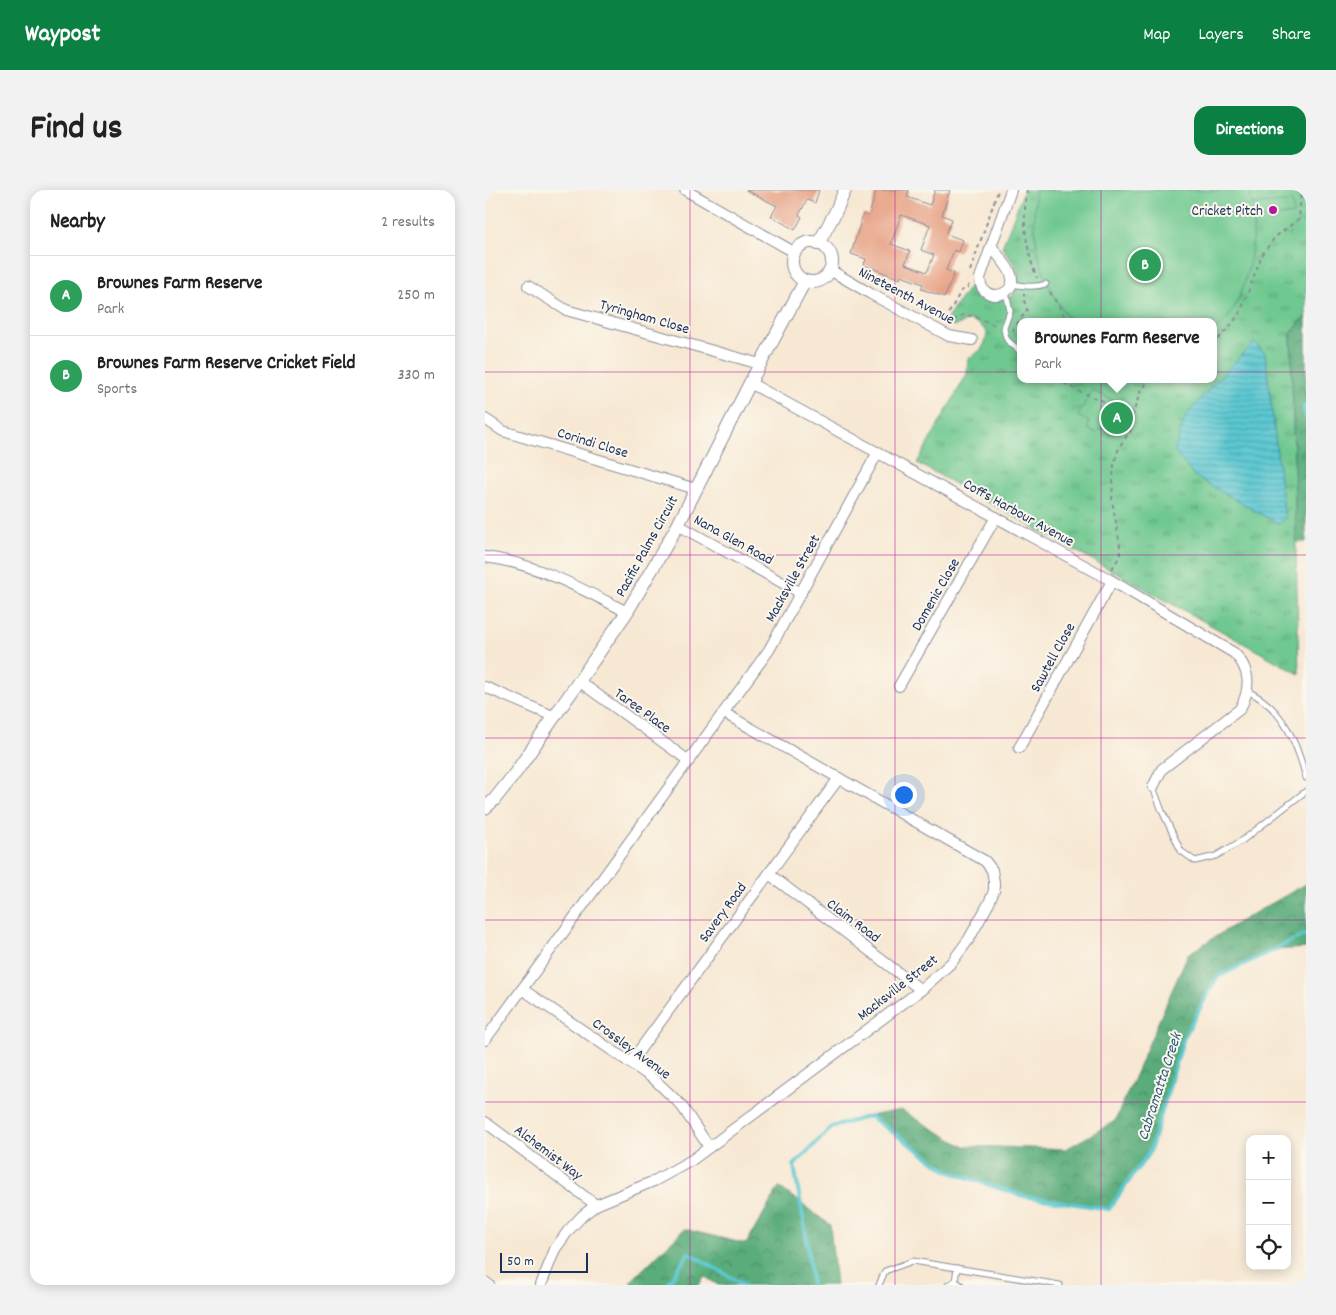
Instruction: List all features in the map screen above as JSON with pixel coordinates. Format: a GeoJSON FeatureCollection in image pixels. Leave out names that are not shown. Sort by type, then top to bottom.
{"type":"FeatureCollection","features":[{"type":"Feature","properties":{"kind":"street"},"geometry":{"type":"LineString","coordinates":[[818,244],[845,190]]}},
{"type":"Feature","properties":{"kind":"street"},"geometry":{"type":"LineString","coordinates":[[991,246],[1010,271],[1009,288],[993,296],[987,293],[980,282],[991,246],[1011,190]]}},
{"type":"Feature","properties":{"kind":"street"},"geometry":{"type":"LineString","coordinates":[[692,192],[794,252]]}},
{"type":"Feature","properties":{"kind":"street"},"geometry":{"type":"LineString","coordinates":[[804,244],[824,246],[830,255],[830,270],[821,280],[805,281],[795,274],[793,269],[792,258],[794,252],[804,244]]}},
{"type":"Feature","properties":{"kind":"street","name":"Nineteenth Avenue"},"geometry":{"type":"LineString","coordinates":[[830,270],[949,336],[972,340]]}},
{"type":"Feature","properties":{"kind":"street","name":"Pacific Palms Circuit"},"geometry":{"type":"LineString","coordinates":[[485,808],[494,800],[516,772],[627,612],[678,525],[750,383],[805,281]]}},
{"type":"Feature","properties":{"kind":"street","name":"Tyringham Close"},"geometry":{"type":"LineString","coordinates":[[528,286],[566,310],[760,364]]}},
{"type":"Feature","properties":{"kind":"street","name":"Coffs Harbour Avenue"},"geometry":{"type":"LineString","coordinates":[[750,383],[996,516],[1234,652],[1243,662],[1247,676],[1247,691]]}},
{"type":"Feature","properties":{"kind":"street","name":"Corindi Close"},"geometry":{"type":"LineString","coordinates":[[485,419],[503,431],[696,489]]}},
{"type":"Feature","properties":{"kind":"street","name":"Macksville Street"},"geometry":{"type":"LineString","coordinates":[[485,1040],[488,1028],[522,989],[769,650],[878,452]]}},
{"type":"Feature","properties":{"kind":"street","name":"Domenic Close"},"geometry":{"type":"LineString","coordinates":[[899,686],[996,516]]}},
{"type":"Feature","properties":{"kind":"street","name":"Nana Glen Road"},"geometry":{"type":"LineString","coordinates":[[678,525],[801,594]]}},
{"type":"Feature","properties":{"kind":"street"},"geometry":{"type":"LineString","coordinates":[[485,557],[547,573],[627,612]]}},
{"type":"Feature","properties":{"kind":"street","name":"Sawtell Close"},"geometry":{"type":"LineString","coordinates":[[1019,748],[1112,582]]}},
{"type":"Feature","properties":{"kind":"street","name":"Taree Place"},"geometry":{"type":"LineString","coordinates":[[580,682],[689,761]]}},
{"type":"Feature","properties":{"kind":"street"},"geometry":{"type":"LineString","coordinates":[[485,687],[555,717]]}},
{"type":"Feature","properties":{"kind":"street"},"geometry":{"type":"LineString","coordinates":[[1153,787],[1162,769],[1240,709],[1246,698],[1247,691]]}},
{"type":"Feature","properties":{"kind":"street","name":"Macksville Street"},"geometry":{"type":"LineString","coordinates":[[541,1285],[555,1248],[582,1216],[596,1205],[655,1181],[691,1160],[921,990],[952,962],[969,939],[994,891],[992,870],[985,861],[724,713]]}},
{"type":"Feature","properties":{"kind":"street","name":"Savery Road"},"geometry":{"type":"LineString","coordinates":[[629,1063],[839,778]]}},
{"type":"Feature","properties":{"kind":"street","name":"Claim Road"},"geometry":{"type":"LineString","coordinates":[[769,874],[921,990]]}},
{"type":"Feature","properties":{"kind":"street","name":"Crossley Avenue"},"geometry":{"type":"LineString","coordinates":[[522,989],[654,1079],[681,1105],[709,1146]]}},
{"type":"Feature","properties":{"kind":"street","name":"Alchemist Way"},"geometry":{"type":"LineString","coordinates":[[485,1122],[596,1205]]}},
{"type":"Feature","properties":{"kind":"street"},"geometry":{"type":"LineString","coordinates":[[485,1282],[489,1285]]}},
{"type":"Feature","properties":{"kind":"lane"},"geometry":{"type":"LineString","coordinates":[[1017,349],[1007,340],[1004,328],[1010,311],[1009,288],[1043,285]]}},
{"type":"Feature","properties":{"kind":"lane"},"geometry":{"type":"LineString","coordinates":[[1247,691],[1261,697],[1282,719],[1300,753],[1306,778]]}},
{"type":"Feature","properties":{"kind":"lane"},"geometry":{"type":"LineString","coordinates":[[1153,787],[1181,851],[1195,861],[1216,856],[1243,840],[1306,791]]}},
{"type":"Feature","properties":{"kind":"lane"},"geometry":{"type":"LineString","coordinates":[[879,1285],[885,1272],[913,1261],[1060,1285]]}},
{"type":"Feature","properties":{"kind":"lane"},"geometry":{"type":"LineString","coordinates":[[955,1281],[957,1268]]}},
{"type":"Feature","properties":{"kind":"lane"},"geometry":{"type":"LineString","coordinates":[[948,1285],[955,1281]]}},
{"type":"Feature","properties":{"kind":"lane"},"geometry":{"type":"LineString","coordinates":[[955,1281],[961,1285]]}},
{"type":"Feature","properties":{"kind":"path"},"geometry":{"type":"LineString","coordinates":[[942,324],[961,291],[969,284],[971,267],[998,190]]}},
{"type":"Feature","properties":{"kind":"path"},"geometry":{"type":"LineString","coordinates":[[1027,190],[1025,212],[1027,244],[1031,264],[1065,318]]}},
{"type":"Feature","properties":{"kind":"path"},"geometry":{"type":"LineString","coordinates":[[1217,340],[1241,311],[1249,294],[1262,255],[1275,237],[1299,219],[1301,190]]}},
{"type":"Feature","properties":{"kind":"path"},"geometry":{"type":"LineString","coordinates":[[1021,318],[1027,310],[1024,300],[1025,287]]}},
{"type":"Feature","properties":{"kind":"path"},"geometry":{"type":"LineString","coordinates":[[946,319],[952,320],[963,315],[974,316],[998,327]]}},
{"type":"Feature","properties":{"kind":"path"},"geometry":{"type":"LineString","coordinates":[[1064,383],[1078,391],[1133,413]]}},
{"type":"Feature","properties":{"kind":"path"},"geometry":{"type":"LineString","coordinates":[[1112,570],[1119,556],[1112,500],[1113,470],[1119,447],[1130,432],[1133,413],[1141,390],[1147,383]]}},
{"type":"Feature","properties":{"kind":"green space"},"geometry":{"type":"Polygon","coordinates":[[[1024,190],[1306,190],[1306,316],[1291,333],[1299,674],[917,463],[967,374],[968,358],[982,348],[987,332],[979,324],[969,320],[955,326],[944,323],[971,284],[980,295],[989,300],[1001,300],[1014,295],[1018,275],[1014,264],[1002,247],[1024,190]]]}},
{"type":"Feature","properties":{"kind":"green space"},"geometry":{"type":"Polygon","coordinates":[[[1036,190],[1250,190],[1252,205],[1292,201],[1294,214],[1253,219],[1251,256],[1245,282],[1235,306],[1226,320],[1217,329],[1217,318],[1068,318],[1052,292],[1045,276],[1037,243],[1036,190]]]}},
{"type":"Feature","properties":{"kind":"green space"},"geometry":{"type":"Polygon","coordinates":[[[1306,316],[1306,542],[1296,542],[1291,333],[1306,316]]]}},
{"type":"Feature","properties":{"kind":"green space"},"geometry":{"type":"Polygon","coordinates":[[[1092,390],[1127,407],[1113,434],[1101,428],[1096,433],[1088,429],[1089,422],[1078,416],[1092,390]]]}},
{"type":"Feature","properties":{"kind":"green space"},"geometry":{"type":"Polygon","coordinates":[[[1306,884],[1306,948],[1274,950],[1217,977],[1184,1037],[1150,1151],[1109,1209],[1023,1196],[948,1171],[870,1116],[901,1110],[963,1146],[1066,1149],[1115,1121],[1188,954],[1237,923],[1306,884]]]}},
{"type":"Feature","properties":{"kind":"green space"},"geometry":{"type":"Polygon","coordinates":[[[779,1187],[830,1225],[836,1285],[718,1285],[704,1276],[699,1285],[630,1285],[632,1280],[684,1229],[746,1244],[779,1187]]]}},
{"type":"Feature","properties":{"kind":"water"},"geometry":{"type":"Polygon","coordinates":[[[1254,343],[1265,353],[1285,519],[1278,524],[1194,476],[1174,451],[1185,417],[1214,383],[1217,383],[1217,380],[1254,343]]]}},
{"type":"Feature","properties":{"kind":"building"},"geometry":{"type":"Polygon","coordinates":[[[746,190],[819,190],[815,203],[807,200],[799,215],[802,217],[795,230],[771,216],[777,206],[746,190]]]}},
{"type":"Feature","properties":{"kind":"building"},"geometry":{"type":"Polygon","coordinates":[[[876,190],[909,190],[907,197],[930,205],[935,190],[950,190],[942,215],[952,219],[946,234],[963,240],[959,252],[954,250],[946,270],[954,273],[945,297],[921,289],[923,284],[901,276],[900,279],[864,265],[866,259],[851,254],[863,214],[869,216],[876,190]],[[901,215],[891,244],[910,251],[905,264],[927,272],[934,255],[921,250],[930,225],[901,215]]]}},
{"type":"Feature","properties":{"kind":"waterway","name":"Cabramatta Creek"},"geometry":{"type":"LineString","coordinates":[[1306,406],[1304,407],[1306,417]]}},
{"type":"Feature","properties":{"kind":"waterway","name":"Cabramatta Creek"},"geometry":{"type":"LineString","coordinates":[[812,1285],[794,1165],[832,1127],[870,1116],[948,1171],[1023,1196],[1109,1209],[1150,1151],[1184,1037],[1217,977],[1306,934]]}},
{"type":"Feature","properties":{"kind":"waterway","name":"Cabramatta Creek"},"geometry":{"type":"LineString","coordinates":[[667,1285],[689,1253],[744,1285]]}},
{"type":"Feature","properties":{"kind":"place","name":"Cricket Pitch"},"geometry":{"type":"Point","coordinates":[1273,210]}},
{"type":"Feature","properties":{"kind":"place","name":"Brownes Farm Reserve Cricket Field"},"geometry":{"type":"Point","coordinates":[1145,265]}},
{"type":"Feature","properties":{"kind":"place","name":"Brownes Farm Reserve"},"geometry":{"type":"Point","coordinates":[1117,418]}}]}
